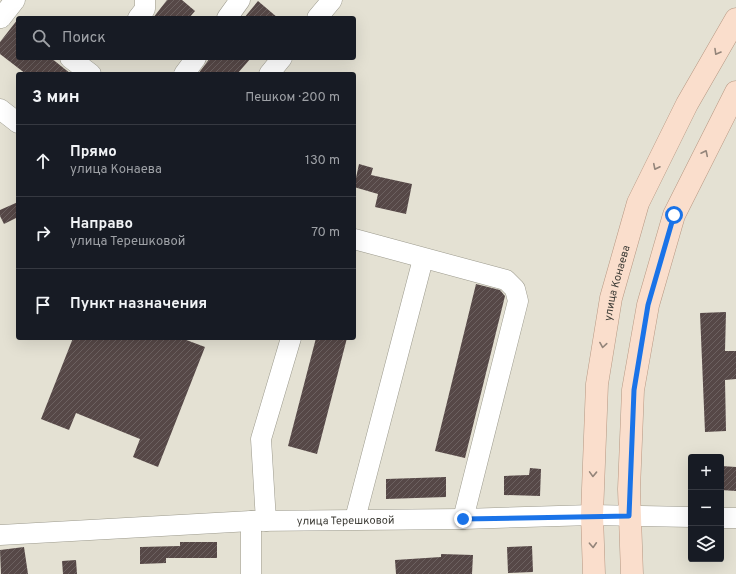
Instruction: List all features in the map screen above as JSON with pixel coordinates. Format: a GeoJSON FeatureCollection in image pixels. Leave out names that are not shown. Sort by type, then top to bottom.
{"type":"FeatureCollection","features":[{"type":"Feature","properties":{"kind":"main road","name":"улица Конаева"},"geometry":{"type":"LineString","coordinates":[[594,574],[592,515],[597,384],[612,298],[638,203],[687,104],[736,18]]}},
{"type":"Feature","properties":{"kind":"main road"},"geometry":{"type":"LineString","coordinates":[[634,569],[629,516],[634,390],[648,305],[674,215],[736,92]]}},
{"type":"Feature","properties":{"kind":"street"},"geometry":{"type":"LineString","coordinates":[[6,18],[15,0]]}},
{"type":"Feature","properties":{"kind":"street"},"geometry":{"type":"LineString","coordinates":[[140,16],[145,10],[145,0]]}},
{"type":"Feature","properties":{"kind":"street"},"geometry":{"type":"LineString","coordinates":[[228,16],[240,0]]}},
{"type":"Feature","properties":{"kind":"street"},"geometry":{"type":"LineString","coordinates":[[73,60],[88,72]]}},
{"type":"Feature","properties":{"kind":"street"},"geometry":{"type":"LineString","coordinates":[[186,72],[194,60]]}},
{"type":"Feature","properties":{"kind":"street"},"geometry":{"type":"LineString","coordinates":[[271,72],[280,60]]}},
{"type":"Feature","properties":{"kind":"street"},"geometry":{"type":"LineString","coordinates":[[0,109],[16,121]]}},
{"type":"Feature","properties":{"kind":"street"},"geometry":{"type":"LineString","coordinates":[[356,240],[423,259],[506,280],[515,289],[518,301],[463,519]]}},
{"type":"Feature","properties":{"kind":"street"},"geometry":{"type":"LineString","coordinates":[[355,519],[423,259]]}},
{"type":"Feature","properties":{"kind":"street"},"geometry":{"type":"LineString","coordinates":[[251,574],[258,521],[261,439],[290,340]]}},
{"type":"Feature","properties":{"kind":"street","name":"улица Терешковой"},"geometry":{"type":"LineString","coordinates":[[0,535],[258,521],[463,519],[592,515],[688,517]]}},
{"type":"Feature","properties":{"kind":"street"},"geometry":{"type":"LineString","coordinates":[[724,518],[736,518]]}},
{"type":"Feature","properties":{"kind":"building"},"geometry":{"type":"Polygon","coordinates":[[[167,0],[182,0],[195,11],[191,16],[155,16],[167,0]]]}},
{"type":"Feature","properties":{"kind":"building"},"geometry":{"type":"Polygon","coordinates":[[[258,1],[276,16],[246,16],[258,1]]]}},
{"type":"Feature","properties":{"kind":"building"},"geometry":{"type":"Polygon","coordinates":[[[16,22],[16,60],[54,60],[68,72],[23,72],[0,54],[0,42],[16,22]]]}},
{"type":"Feature","properties":{"kind":"building"},"geometry":{"type":"Polygon","coordinates":[[[208,60],[249,60],[239,72],[200,72],[208,60]]]}},
{"type":"Feature","properties":{"kind":"building"},"geometry":{"type":"Polygon","coordinates":[[[359,164],[373,168],[371,175],[412,184],[406,214],[375,207],[378,194],[356,188],[356,178],[359,164]]]}},
{"type":"Feature","properties":{"kind":"building"},"geometry":{"type":"Polygon","coordinates":[[[16,203],[16,218],[4,224],[0,216],[0,210],[16,203]]]}},
{"type":"Feature","properties":{"kind":"building"},"geometry":{"type":"Polygon","coordinates":[[[476,284],[500,290],[505,296],[465,458],[435,451],[476,284]]]}},
{"type":"Feature","properties":{"kind":"building"},"geometry":{"type":"Polygon","coordinates":[[[726,312],[725,351],[736,351],[736,379],[725,380],[726,431],[705,432],[700,313],[726,312]]]}},
{"type":"Feature","properties":{"kind":"building"},"geometry":{"type":"Polygon","coordinates":[[[72,340],[186,340],[205,347],[158,467],[133,457],[140,439],[76,413],[69,430],[41,419],[72,340]]]}},
{"type":"Feature","properties":{"kind":"building"},"geometry":{"type":"Polygon","coordinates":[[[315,340],[346,340],[317,454],[288,446],[315,340]]]}},
{"type":"Feature","properties":{"kind":"building"},"geometry":{"type":"Polygon","coordinates":[[[724,466],[736,467],[736,491],[724,490],[724,466]]]}},
{"type":"Feature","properties":{"kind":"building"},"geometry":{"type":"Polygon","coordinates":[[[530,468],[541,469],[540,496],[504,495],[504,476],[529,475],[530,468]]]}},
{"type":"Feature","properties":{"kind":"building"},"geometry":{"type":"Polygon","coordinates":[[[446,477],[446,497],[386,499],[386,479],[446,477]]]}},
{"type":"Feature","properties":{"kind":"building"},"geometry":{"type":"Polygon","coordinates":[[[180,542],[217,542],[217,558],[166,558],[166,563],[140,564],[140,547],[180,546],[180,542]]]}},
{"type":"Feature","properties":{"kind":"building"},"geometry":{"type":"Polygon","coordinates":[[[532,546],[533,572],[508,573],[507,547],[532,546]]]}},
{"type":"Feature","properties":{"kind":"building"},"geometry":{"type":"Polygon","coordinates":[[[24,547],[28,574],[1,574],[0,550],[24,547]]]}},
{"type":"Feature","properties":{"kind":"building"},"geometry":{"type":"Polygon","coordinates":[[[441,554],[473,555],[472,574],[396,574],[395,560],[441,557],[441,554]]]}},
{"type":"Feature","properties":{"kind":"building"},"geometry":{"type":"Polygon","coordinates":[[[76,560],[77,574],[63,574],[62,561],[76,560]]]}},
{"type":"Feature","properties":{"kind":"route"},"geometry":{"type":"LineString","coordinates":[[463,519],[592,515],[629,516],[634,390],[648,305],[674,215]]}}]}
